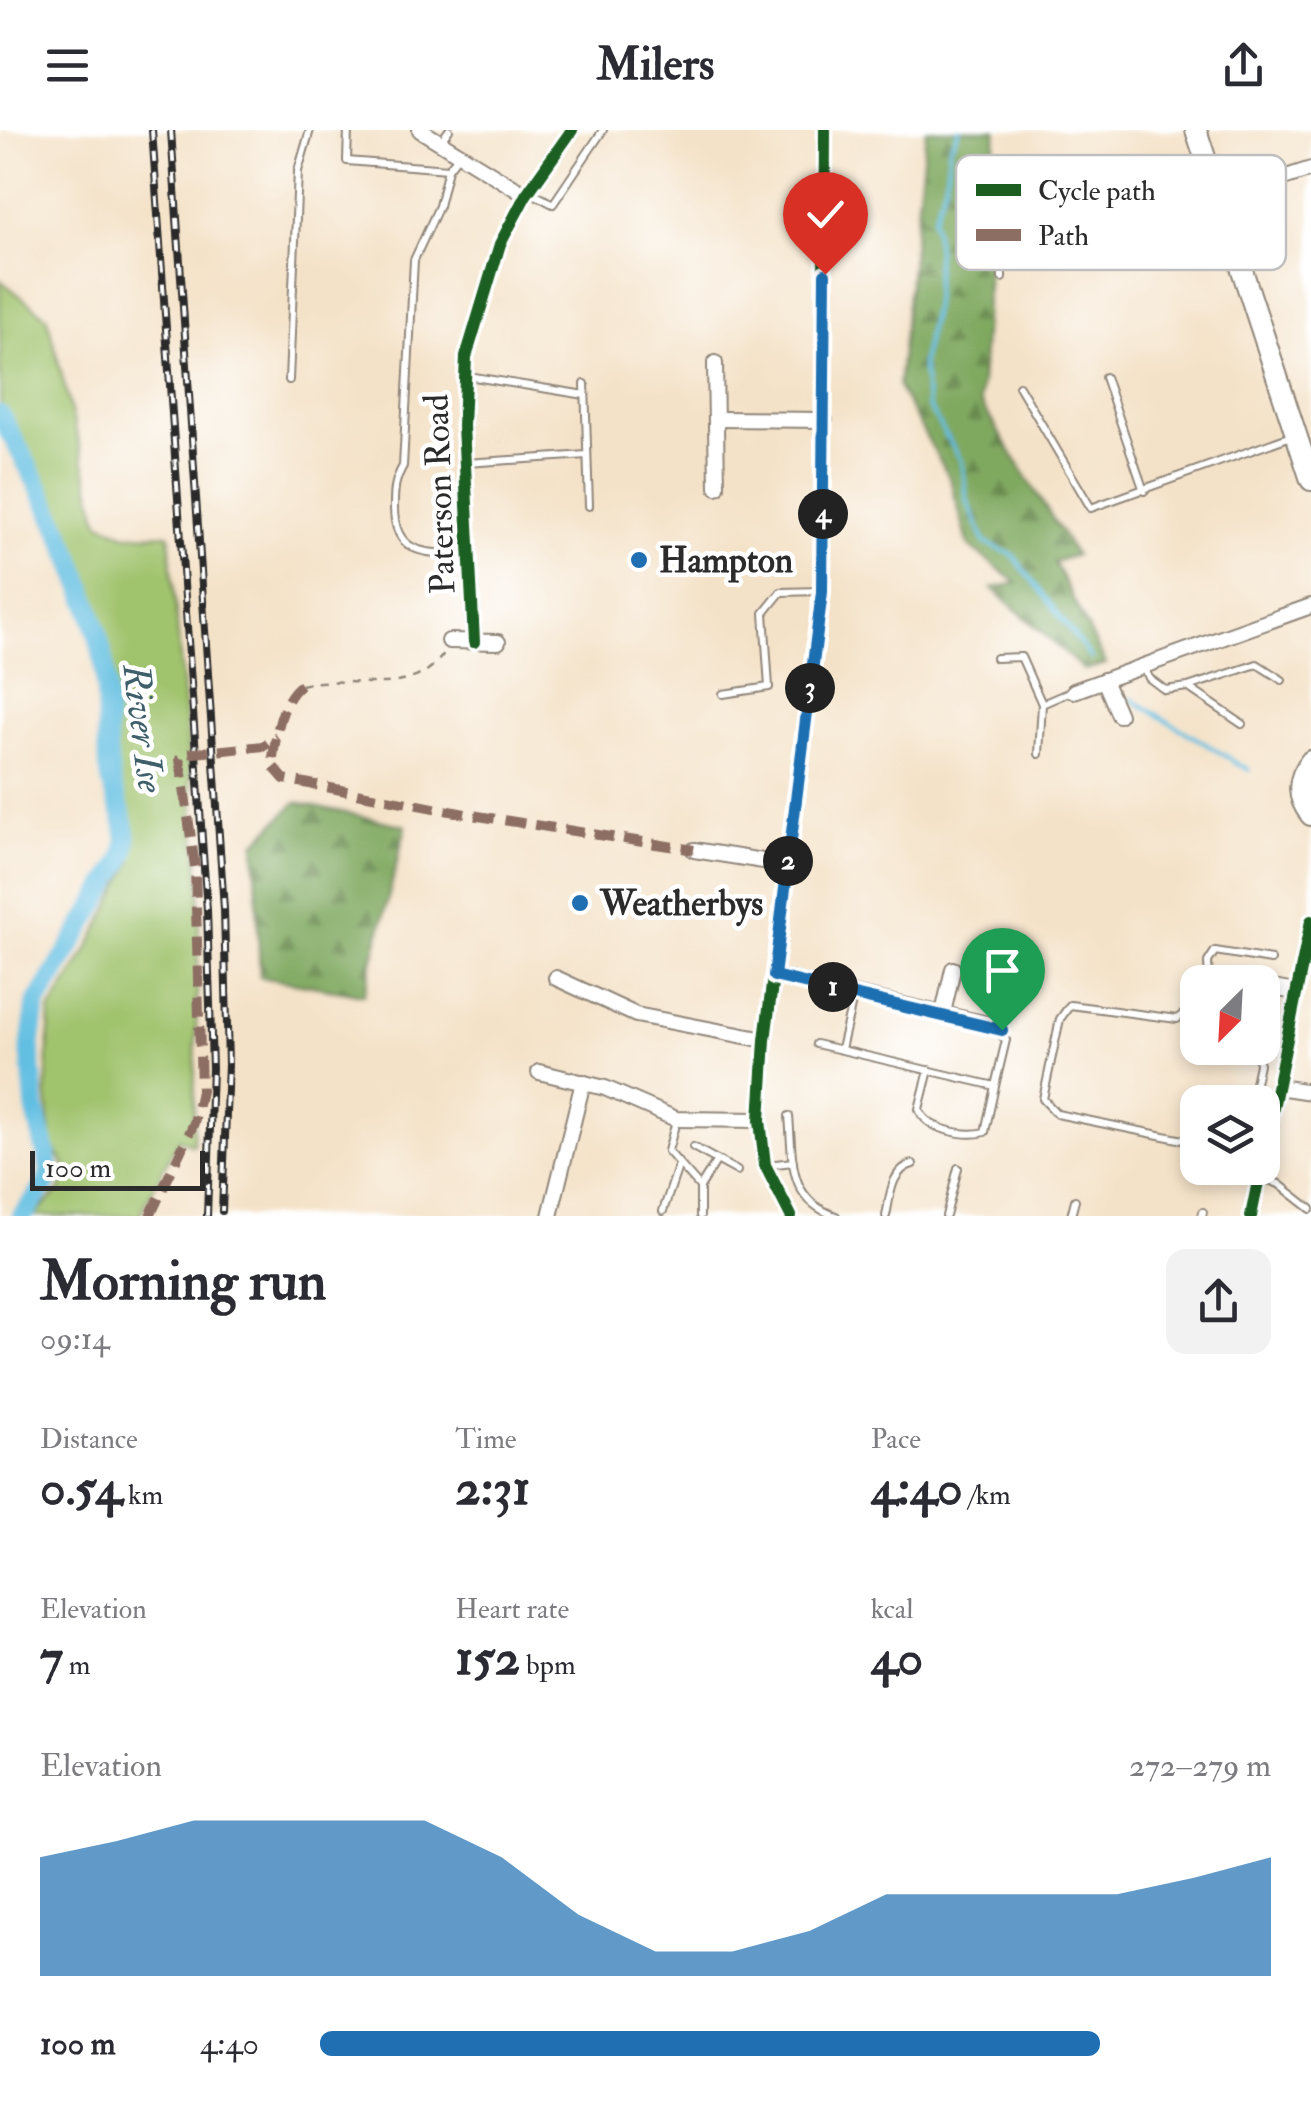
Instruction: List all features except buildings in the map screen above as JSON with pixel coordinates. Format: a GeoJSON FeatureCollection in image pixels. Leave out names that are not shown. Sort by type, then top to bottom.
{"type":"FeatureCollection","features":[{"type":"Feature","properties":{"kind":"main road"},"geometry":{"type":"LineString","coordinates":[[1196,130],[1204,155]]}},
{"type":"Feature","properties":{"kind":"main road"},"geometry":{"type":"LineString","coordinates":[[1241,270],[1311,480]]}},
{"type":"Feature","properties":{"kind":"main road"},"geometry":{"type":"LineString","coordinates":[[1311,761],[1300,785],[1301,799],[1311,815]]}},
{"type":"Feature","properties":{"kind":"street"},"geometry":{"type":"LineString","coordinates":[[420,130],[445,136],[458,156],[528,193]]}},
{"type":"Feature","properties":{"kind":"street","name":"Paterson Road"},"geometry":{"type":"LineString","coordinates":[[474,642],[464,376],[485,284],[500,244],[528,193],[572,130]]}},
{"type":"Feature","properties":{"kind":"street"},"geometry":{"type":"LineString","coordinates":[[791,1216],[766,1165],[760,1120],[766,1040],[822,592],[825,130]]}},
{"type":"Feature","properties":{"kind":"street"},"geometry":{"type":"LineString","coordinates":[[1286,177],[1311,169]]}},
{"type":"Feature","properties":{"kind":"street"},"geometry":{"type":"LineString","coordinates":[[715,362],[716,487]]}},
{"type":"Feature","properties":{"kind":"street"},"geometry":{"type":"LineString","coordinates":[[716,419],[824,420]]}},
{"type":"Feature","properties":{"kind":"street"},"geometry":{"type":"LineString","coordinates":[[1074,691],[1311,606]]}},
{"type":"Feature","properties":{"kind":"street","name":"Paterson Road"},"geometry":{"type":"LineString","coordinates":[[449,641],[498,642]]}},
{"type":"Feature","properties":{"kind":"street"},"geometry":{"type":"LineString","coordinates":[[1104,680],[1120,715]]}},
{"type":"Feature","properties":{"kind":"street"},"geometry":{"type":"LineString","coordinates":[[694,850],[788,865]]}},
{"type":"Feature","properties":{"kind":"street"},"geometry":{"type":"LineString","coordinates":[[1278,1085],[1311,921]]}},
{"type":"Feature","properties":{"kind":"street"},"geometry":{"type":"LineString","coordinates":[[942,1013],[953,969]]}},
{"type":"Feature","properties":{"kind":"street"},"geometry":{"type":"LineString","coordinates":[[774,976],[992,1025]]}},
{"type":"Feature","properties":{"kind":"street"},"geometry":{"type":"LineString","coordinates":[[556,978],[636,1015],[766,1040]]}},
{"type":"Feature","properties":{"kind":"street"},"geometry":{"type":"LineString","coordinates":[[1280,989],[1296,992]]}},
{"type":"Feature","properties":{"kind":"street"},"geometry":{"type":"LineString","coordinates":[[538,1072],[583,1082],[676,1119],[716,1123],[760,1120]]}},
{"type":"Feature","properties":{"kind":"street"},"geometry":{"type":"LineString","coordinates":[[550,1216],[583,1082]]}},
{"type":"Feature","properties":{"kind":"street"},"geometry":{"type":"LineString","coordinates":[[1280,1086],[1311,1092]]}},
{"type":"Feature","properties":{"kind":"street"},"geometry":{"type":"LineString","coordinates":[[1251,1216],[1259,1185]]}},
{"type":"Feature","properties":{"kind":"lane"},"geometry":{"type":"LineString","coordinates":[[289,380],[298,171],[310,130]]}},
{"type":"Feature","properties":{"kind":"lane"},"geometry":{"type":"LineString","coordinates":[[348,130],[347,161],[448,169]]}},
{"type":"Feature","properties":{"kind":"lane"},"geometry":{"type":"LineString","coordinates":[[528,193],[553,204],[603,130]]}},
{"type":"Feature","properties":{"kind":"lane"},"geometry":{"type":"LineString","coordinates":[[458,156],[448,169],[440,206],[414,260],[403,466],[394,481],[394,523],[401,540],[422,552],[472,554]]}},
{"type":"Feature","properties":{"kind":"lane"},"geometry":{"type":"LineString","coordinates":[[1002,270],[1002,278]]}},
{"type":"Feature","properties":{"kind":"lane"},"geometry":{"type":"LineString","coordinates":[[464,376],[585,395]]}},
{"type":"Feature","properties":{"kind":"lane"},"geometry":{"type":"LineString","coordinates":[[1105,377],[1144,491]]}},
{"type":"Feature","properties":{"kind":"lane"},"geometry":{"type":"LineString","coordinates":[[585,384],[589,506]]}},
{"type":"Feature","properties":{"kind":"lane"},"geometry":{"type":"LineString","coordinates":[[1019,386],[1091,508],[1144,491],[1226,455],[1295,434]]}},
{"type":"Feature","properties":{"kind":"lane"},"geometry":{"type":"LineString","coordinates":[[466,463],[587,455]]}},
{"type":"Feature","properties":{"kind":"lane"},"geometry":{"type":"LineString","coordinates":[[723,694],[768,687],[764,613],[781,592],[822,592]]}},
{"type":"Feature","properties":{"kind":"lane"},"geometry":{"type":"LineString","coordinates":[[996,658],[1021,657],[1042,704],[1040,754]]}},
{"type":"Feature","properties":{"kind":"lane"},"geometry":{"type":"LineString","coordinates":[[1143,666],[1149,678],[1165,690],[1188,687],[1257,664],[1282,680]]}},
{"type":"Feature","properties":{"kind":"lane"},"geometry":{"type":"LineString","coordinates":[[1188,687],[1242,724]]}},
{"type":"Feature","properties":{"kind":"lane"},"geometry":{"type":"LineString","coordinates":[[1042,704],[1074,691]]}},
{"type":"Feature","properties":{"kind":"lane"},"geometry":{"type":"LineString","coordinates":[[1208,965],[1214,952],[1271,960]]}},
{"type":"Feature","properties":{"kind":"lane"},"geometry":{"type":"LineString","coordinates":[[842,1049],[854,992]]}},
{"type":"Feature","properties":{"kind":"lane"},"geometry":{"type":"LineString","coordinates":[[1180,1014],[1165,1020],[1070,1005],[1060,1019],[1043,1099],[1057,1114],[1180,1139]]}},
{"type":"Feature","properties":{"kind":"lane"},"geometry":{"type":"LineString","coordinates":[[929,1070],[919,1109],[931,1125],[974,1134],[984,1132],[1006,1040],[992,1025]]}},
{"type":"Feature","properties":{"kind":"lane"},"geometry":{"type":"LineString","coordinates":[[816,1044],[995,1086]]}},
{"type":"Feature","properties":{"kind":"lane"},"geometry":{"type":"LineString","coordinates":[[789,1116],[793,1162],[808,1204],[836,1216]]}},
{"type":"Feature","properties":{"kind":"lane"},"geometry":{"type":"LineString","coordinates":[[676,1119],[668,1151],[678,1167],[700,1187]]}},
{"type":"Feature","properties":{"kind":"lane"},"geometry":{"type":"LineString","coordinates":[[693,1147],[737,1171]]}},
{"type":"Feature","properties":{"kind":"lane"},"geometry":{"type":"LineString","coordinates":[[700,1216],[700,1187],[717,1160]]}},
{"type":"Feature","properties":{"kind":"lane"},"geometry":{"type":"LineString","coordinates":[[766,1165],[793,1162]]}},
{"type":"Feature","properties":{"kind":"lane"},"geometry":{"type":"LineString","coordinates":[[886,1216],[894,1179],[904,1166],[913,1164]]}},
{"type":"Feature","properties":{"kind":"lane"},"geometry":{"type":"LineString","coordinates":[[663,1211],[678,1167]]}},
{"type":"Feature","properties":{"kind":"lane"},"geometry":{"type":"LineString","coordinates":[[946,1216],[958,1168]]}},
{"type":"Feature","properties":{"kind":"lane"},"geometry":{"type":"LineString","coordinates":[[1280,1185],[1311,1210]]}},
{"type":"Feature","properties":{"kind":"lane"},"geometry":{"type":"LineString","coordinates":[[1071,1216],[1075,1200]]}},
{"type":"Feature","properties":{"kind":"path"},"geometry":{"type":"LineString","coordinates":[[301,685],[398,684],[418,680],[438,662],[449,641]]}},
{"type":"Feature","properties":{"kind":"green space"},"geometry":{"type":"Polygon","coordinates":[[[926,130],[996,130],[995,155],[956,155],[956,270],[988,270],[980,402],[1075,555],[1054,562],[1106,664],[1084,670],[992,588],[1017,583],[969,546],[950,479],[898,387],[926,130]]]}},
{"type":"Feature","properties":{"kind":"green space"},"geometry":{"type":"Polygon","coordinates":[[[0,280],[47,317],[99,522],[126,535],[169,534],[200,883],[193,1145],[179,1139],[139,1216],[33,1216],[60,1190],[65,1166],[52,1146],[46,1091],[50,1011],[87,951],[132,862],[118,857],[128,843],[109,770],[105,679],[92,620],[59,525],[0,416],[0,280]]]}},
{"type":"Feature","properties":{"kind":"green space"},"geometry":{"type":"Polygon","coordinates":[[[296,802],[406,826],[364,995],[260,977],[255,843],[296,802]]]}},
{"type":"Feature","properties":{"kind":"waterway"},"geometry":{"type":"LineString","coordinates":[[959,130],[950,147],[945,185],[933,219],[937,249],[934,304],[922,363],[928,406],[962,462],[967,500],[985,543],[1013,555],[1091,658]]}},
{"type":"Feature","properties":{"kind":"waterway","name":"River Ise"},"geometry":{"type":"LineString","coordinates":[[0,415],[60,530],[94,621],[104,668],[110,775],[126,841],[121,862],[36,1005],[30,1049],[35,1108],[50,1170],[47,1183],[22,1216]]}},
{"type":"Feature","properties":{"kind":"waterway"},"geometry":{"type":"LineString","coordinates":[[1131,699],[1249,770]]}},
{"type":"Feature","properties":{"kind":"railway"},"geometry":{"type":"LineString","coordinates":[[152,130],[207,910],[212,1068],[207,1216]]}},
{"type":"Feature","properties":{"kind":"railway"},"geometry":{"type":"LineString","coordinates":[[171,130],[224,909],[228,1064],[222,1211]]}},
{"type":"Feature","properties":{"kind":"marked path"},"geometry":{"type":"LineString","coordinates":[[301,685],[283,711],[275,744],[272,765],[284,779],[465,814],[694,850]]}},
{"type":"Feature","properties":{"kind":"marked path"},"geometry":{"type":"LineString","coordinates":[[150,1216],[194,1123],[201,1091],[195,867],[180,759],[185,754],[264,746],[277,736]]}},
{"type":"Feature","properties":{"kind":"cycle path"},"geometry":{"type":"LineString","coordinates":[[474,642],[463,426],[466,357],[500,244],[526,195],[572,130]]}},
{"type":"Feature","properties":{"kind":"cycle path"},"geometry":{"type":"LineString","coordinates":[[791,1216],[765,1165],[760,1120],[765,1040],[822,591],[825,130]]}},
{"type":"Feature","properties":{"kind":"cycle path"},"geometry":{"type":"LineString","coordinates":[[1251,1216],[1311,921]]}},
{"type":"Feature","properties":{"kind":"place","name":"Hampton"},"geometry":{"type":"Point","coordinates":[639,560]}},
{"type":"Feature","properties":{"kind":"place","name":"Weatherbys"},"geometry":{"type":"Point","coordinates":[580,903]}},
{"type":"Feature","properties":{"kind":"route"},"geometry":{"type":"LineString","coordinates":[[825,274],[822,592],[774,976],[1002,1030]]}}]}
